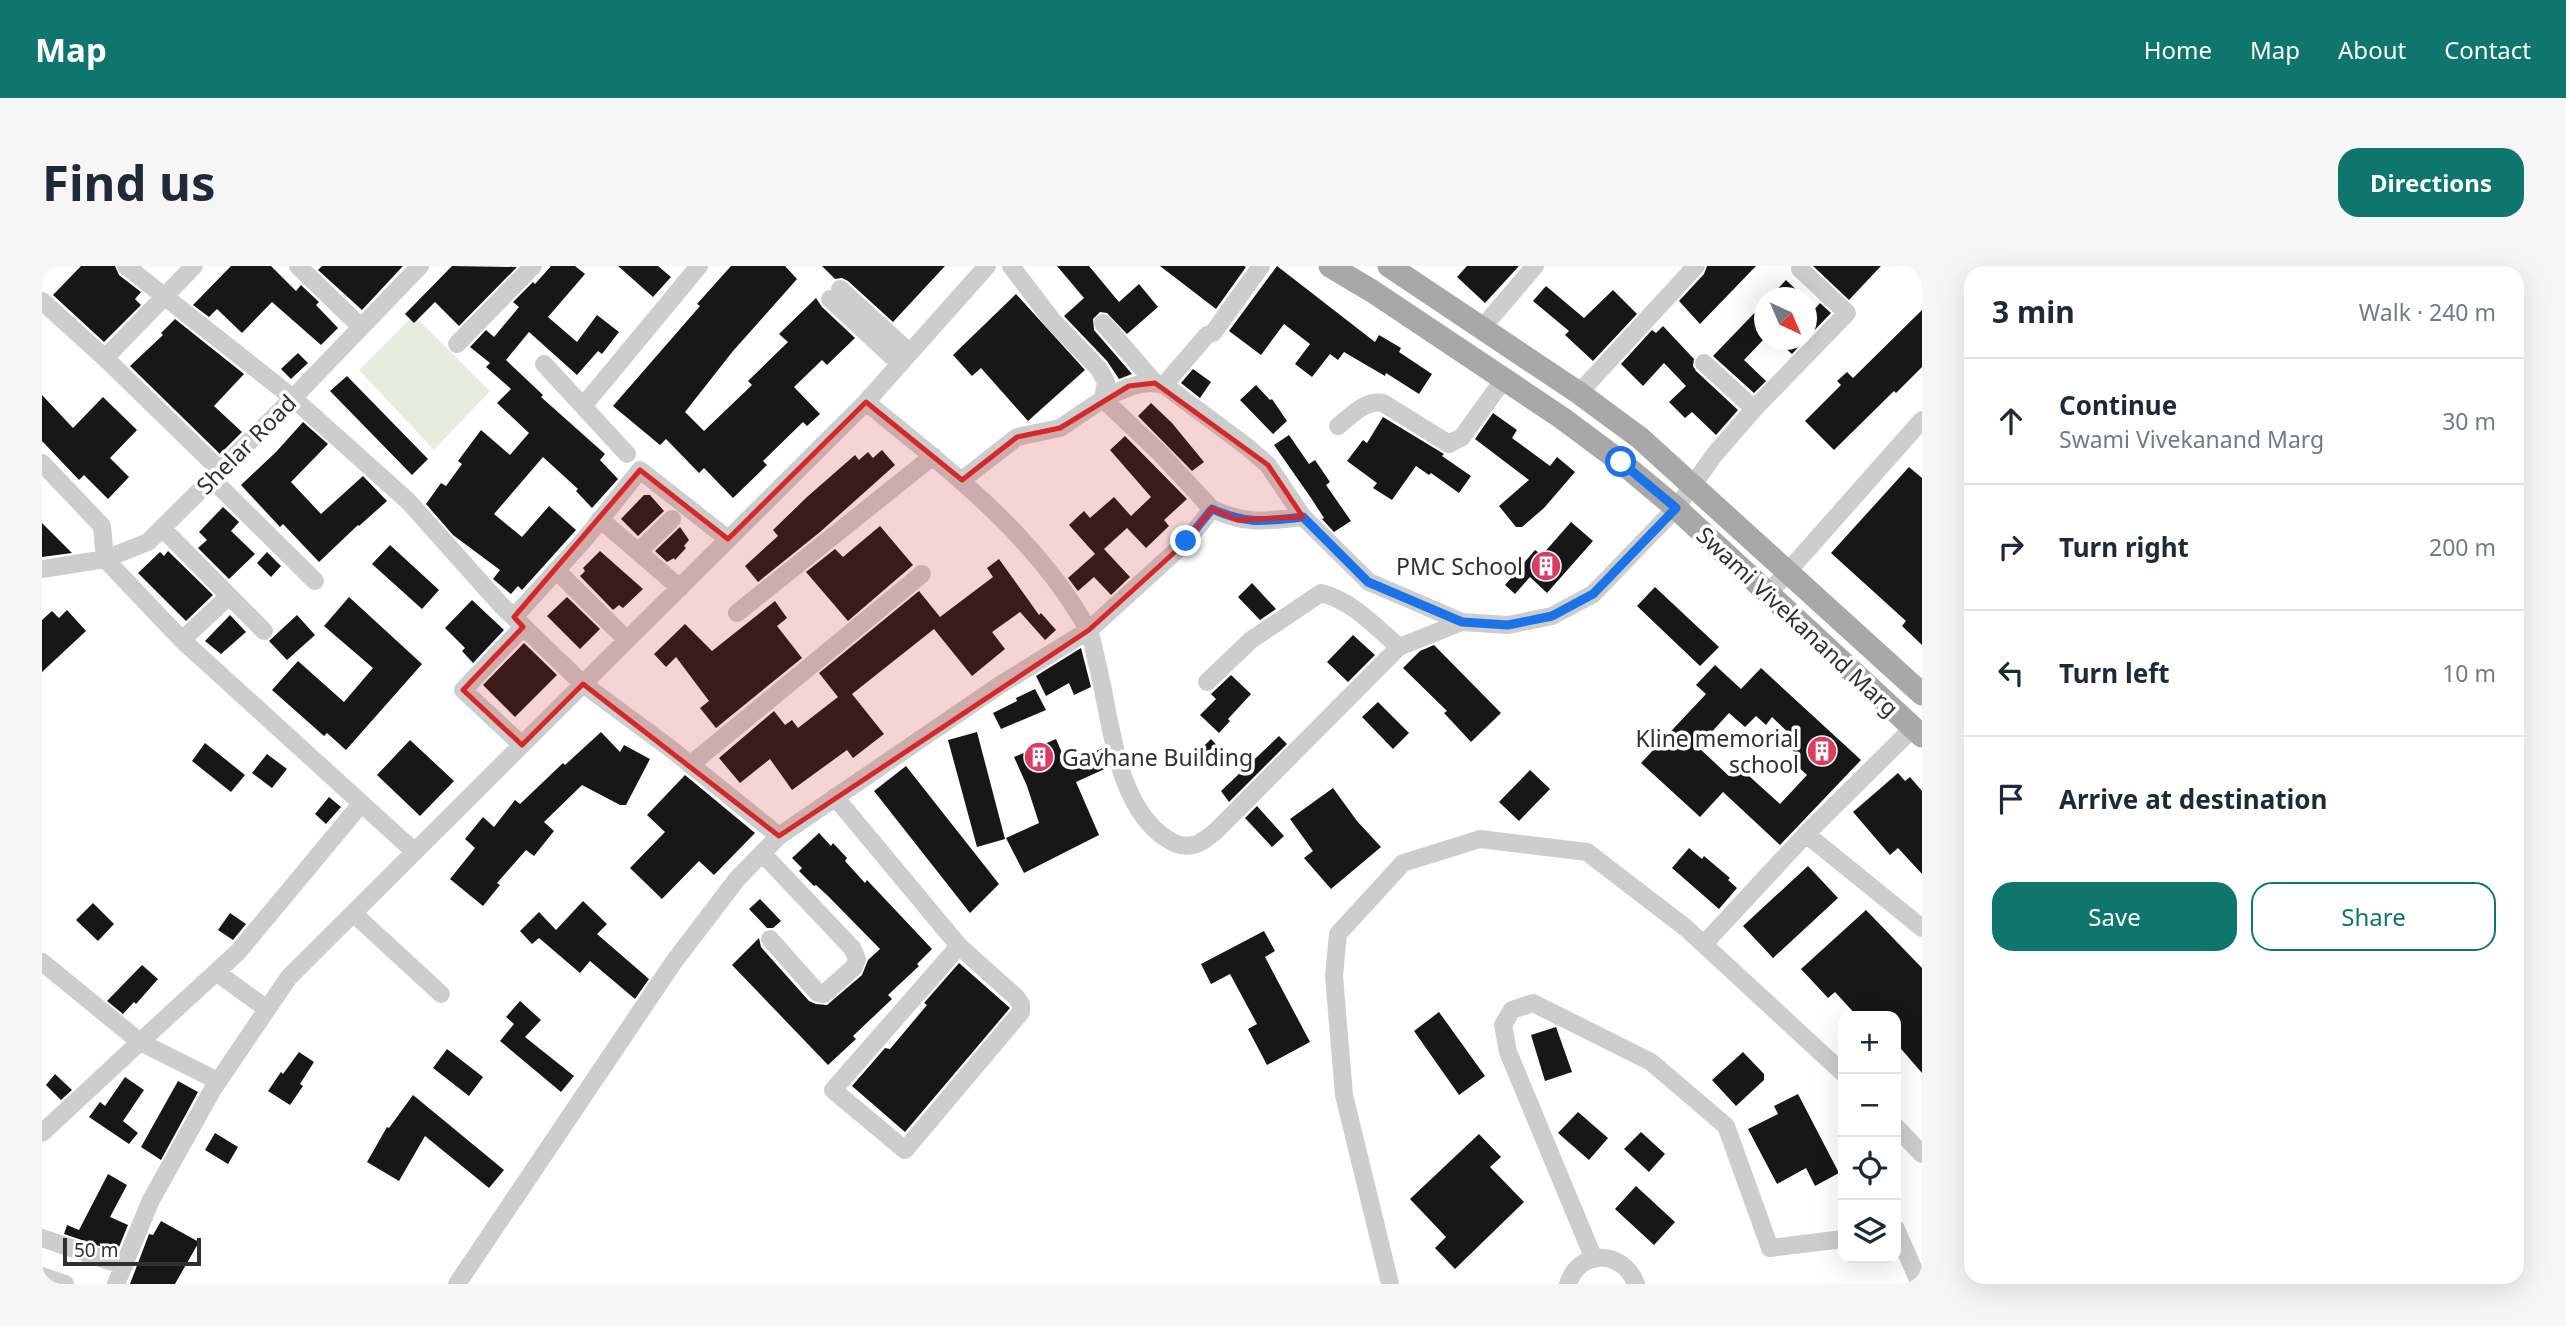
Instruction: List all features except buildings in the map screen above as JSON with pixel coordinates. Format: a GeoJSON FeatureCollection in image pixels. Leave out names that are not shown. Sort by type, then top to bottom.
{"type":"FeatureCollection","features":[{"type":"Feature","properties":{"kind":"main road","name":"Swami Vivekanand Marg"},"geometry":{"type":"LineString","coordinates":[[1330,266],[1504,379],[1621,462],[1676,508],[1917,732]]}},
{"type":"Feature","properties":{"kind":"main road","name":"Swami Vivekanand Marg"},"geometry":{"type":"LineString","coordinates":[[1389,266],[1579,393],[1640,438],[1922,694]]}},
{"type":"Feature","properties":{"kind":"street"},"geometry":{"type":"LineString","coordinates":[[126,266],[293,398],[416,509],[518,622],[583,684],[779,836]]}},
{"type":"Feature","properties":{"kind":"street"},"geometry":{"type":"LineString","coordinates":[[105,358],[194,266]]}},
{"type":"Feature","properties":{"kind":"street"},"geometry":{"type":"LineString","coordinates":[[298,266],[361,327]]}},
{"type":"Feature","properties":{"kind":"street","name":"Shelar Road"},"geometry":{"type":"LineString","coordinates":[[42,569],[105,559],[148,542],[293,398],[420,266]]}},
{"type":"Feature","properties":{"kind":"street"},"geometry":{"type":"LineString","coordinates":[[457,344],[533,266]]}},
{"type":"Feature","properties":{"kind":"street"},"geometry":{"type":"LineString","coordinates":[[584,405],[699,266]]}},
{"type":"Feature","properties":{"kind":"street"},"geometry":{"type":"LineString","coordinates":[[1011,266],[1052,320],[1098,369],[1106,382],[1103,399]]}},
{"type":"Feature","properties":{"kind":"street"},"geometry":{"type":"LineString","coordinates":[[962,481],[1017,438],[1060,428],[1103,399],[1129,386],[1159,384],[1210,334],[1261,266]]}},
{"type":"Feature","properties":{"kind":"street"},"geometry":{"type":"LineString","coordinates":[[1482,328],[1535,266]]}},
{"type":"Feature","properties":{"kind":"street"},"geometry":{"type":"LineString","coordinates":[[1579,393],[1696,266]]}},
{"type":"Feature","properties":{"kind":"street"},"geometry":{"type":"LineString","coordinates":[[117,1284],[151,1200],[218,1081],[289,977],[866,402],[980,269]]}},
{"type":"Feature","properties":{"kind":"street"},"geometry":{"type":"LineString","coordinates":[[1103,323],[1159,384],[1246,446],[1268,465],[1303,517],[1368,582],[1462,622],[1508,625],[1552,616],[1593,594],[1676,508],[1754,409],[1847,313],[1800,269]]}},
{"type":"Feature","properties":{"kind":"street"},"geometry":{"type":"LineString","coordinates":[[835,294],[905,358]]}},
{"type":"Feature","properties":{"kind":"street"},"geometry":{"type":"LineString","coordinates":[[42,301],[105,358],[314,581]]}},
{"type":"Feature","properties":{"kind":"street"},"geometry":{"type":"LineString","coordinates":[[1704,363],[1754,409]]}},
{"type":"Feature","properties":{"kind":"street"},"geometry":{"type":"LineString","coordinates":[[544,364],[627,454]]}},
{"type":"Feature","properties":{"kind":"street"},"geometry":{"type":"LineString","coordinates":[[1338,426],[1368,403],[1377,401],[1449,444],[1462,437],[1504,379]]}},
{"type":"Feature","properties":{"kind":"street"},"geometry":{"type":"LineString","coordinates":[[1103,399],[1160,453],[1212,509],[1237,520],[1266,521],[1303,517]]}},
{"type":"Feature","properties":{"kind":"street"},"geometry":{"type":"LineString","coordinates":[[866,402],[962,481],[1046,566],[1088,630],[1104,690],[1115,752],[1137,807],[1154,828],[1173,845],[1195,845],[1216,831],[1399,647],[1462,622]]}},
{"type":"Feature","properties":{"kind":"street"},"geometry":{"type":"LineString","coordinates":[[1768,594],[1922,420]]}},
{"type":"Feature","properties":{"kind":"street"},"geometry":{"type":"LineString","coordinates":[[737,613],[933,456]]}},
{"type":"Feature","properties":{"kind":"street"},"geometry":{"type":"LineString","coordinates":[[42,463],[102,526],[105,559],[182,640],[415,852]]}},
{"type":"Feature","properties":{"kind":"street"},"geometry":{"type":"LineString","coordinates":[[522,745],[463,690],[556,570],[640,470],[728,539]]}},
{"type":"Feature","properties":{"kind":"street"},"geometry":{"type":"LineString","coordinates":[[457,1284],[673,963],[737,879],[762,853],[779,836],[835,797],[1000,685],[1088,630],[1186,541],[1212,509]]}},
{"type":"Feature","properties":{"kind":"street"},"geometry":{"type":"LineString","coordinates":[[600,519],[680,588]]}},
{"type":"Feature","properties":{"kind":"street"},"geometry":{"type":"LineString","coordinates":[[638,552],[671,519]]}},
{"type":"Feature","properties":{"kind":"street"},"geometry":{"type":"LineString","coordinates":[[162,528],[264,631]]}},
{"type":"Feature","properties":{"kind":"street"},"geometry":{"type":"LineString","coordinates":[[556,570],[627,640]]}},
{"type":"Feature","properties":{"kind":"street"},"geometry":{"type":"LineString","coordinates":[[690,765],[922,574]]}},
{"type":"Feature","properties":{"kind":"street"},"geometry":{"type":"LineString","coordinates":[[1207,682],[1251,640],[1321,593],[1358,611],[1399,647]]}},
{"type":"Feature","properties":{"kind":"street"},"geometry":{"type":"LineString","coordinates":[[182,640],[229,596]]}},
{"type":"Feature","properties":{"kind":"street"},"geometry":{"type":"LineString","coordinates":[[1704,944],[1806,834],[1917,732]]}},
{"type":"Feature","properties":{"kind":"street"},"geometry":{"type":"LineString","coordinates":[[835,797],[959,946],[1021,1004],[1021,1012],[905,1150],[833,1090],[959,946]]}},
{"type":"Feature","properties":{"kind":"street"},"geometry":{"type":"LineString","coordinates":[[42,1133],[238,952],[362,804]]}},
{"type":"Feature","properties":{"kind":"street"},"geometry":{"type":"LineString","coordinates":[[1806,834],[1922,928]]}},
{"type":"Feature","properties":{"kind":"street"},"geometry":{"type":"LineString","coordinates":[[1390,1284],[1344,1095],[1334,976],[1338,934],[1403,863],[1479,839],[1587,852],[1686,928],[1838,1068]]}},
{"type":"Feature","properties":{"kind":"street"},"geometry":{"type":"LineString","coordinates":[[762,853],[852,948],[856,959],[854,967],[824,994],[818,993],[770,939]]}},
{"type":"Feature","properties":{"kind":"street"},"geometry":{"type":"LineString","coordinates":[[353,913],[440,994]]}},
{"type":"Feature","properties":{"kind":"street"},"geometry":{"type":"LineString","coordinates":[[42,962],[140,1042],[218,1081]]}},
{"type":"Feature","properties":{"kind":"street"},"geometry":{"type":"LineString","coordinates":[[216,972],[267,1009]]}},
{"type":"Feature","properties":{"kind":"street"},"geometry":{"type":"LineString","coordinates":[[1594,1259],[1508,1052],[1503,1026],[1512,1010],[1533,1003],[1651,1062],[1726,1126],[1770,1248],[1838,1240]]}},
{"type":"Feature","properties":{"kind":"street"},"geometry":{"type":"LineString","coordinates":[[1901,1132],[1922,1154]]}},
{"type":"Feature","properties":{"kind":"street"},"geometry":{"type":"LineString","coordinates":[[42,1238],[124,1266]]}},
{"type":"Feature","properties":{"kind":"street"},"geometry":{"type":"LineString","coordinates":[[1901,1240],[1920,1284]]}},
{"type":"Feature","properties":{"kind":"street"},"geometry":{"type":"LineString","coordinates":[[1568,1284],[1575,1270],[1594,1259],[1605,1258],[1625,1266],[1636,1284]]}},
{"type":"Feature","properties":{"kind":"street"},"geometry":{"type":"LineString","coordinates":[[42,1276],[65,1284]]}},
{"type":"Feature","properties":{"kind":"highlighted area"},"geometry":{"type":"Polygon","coordinates":[[[1155,383],[1268,465],[1303,517],[1237,520],[1212,509],[1187,541],[1089,630],[779,836],[583,684],[522,745],[463,690],[523,627],[514,617],[640,470],[728,539],[866,402],[962,480],[1017,437],[1060,428],[1129,386],[1155,383]]]}},
{"type":"Feature","properties":{"kind":"shaded area"},"geometry":{"type":"Polygon","coordinates":[[[414,315],[490,391],[434,450],[359,370],[414,315]]]}},
{"type":"Feature","properties":{"kind":"place","name":"PMC School"},"geometry":{"type":"Point","coordinates":[1546,566]}},
{"type":"Feature","properties":{"kind":"place","name":"Kline memorial school"},"geometry":{"type":"Point","coordinates":[1822,751]}},
{"type":"Feature","properties":{"kind":"place","name":"Gavhane Building"},"geometry":{"type":"Point","coordinates":[1039,757]}},
{"type":"Feature","properties":{"kind":"route"},"geometry":{"type":"LineString","coordinates":[[1186,541],[1212,509],[1237,520],[1266,521],[1303,517],[1368,582],[1462,622],[1508,625],[1552,616],[1593,594],[1676,508],[1621,462]]}}]}
